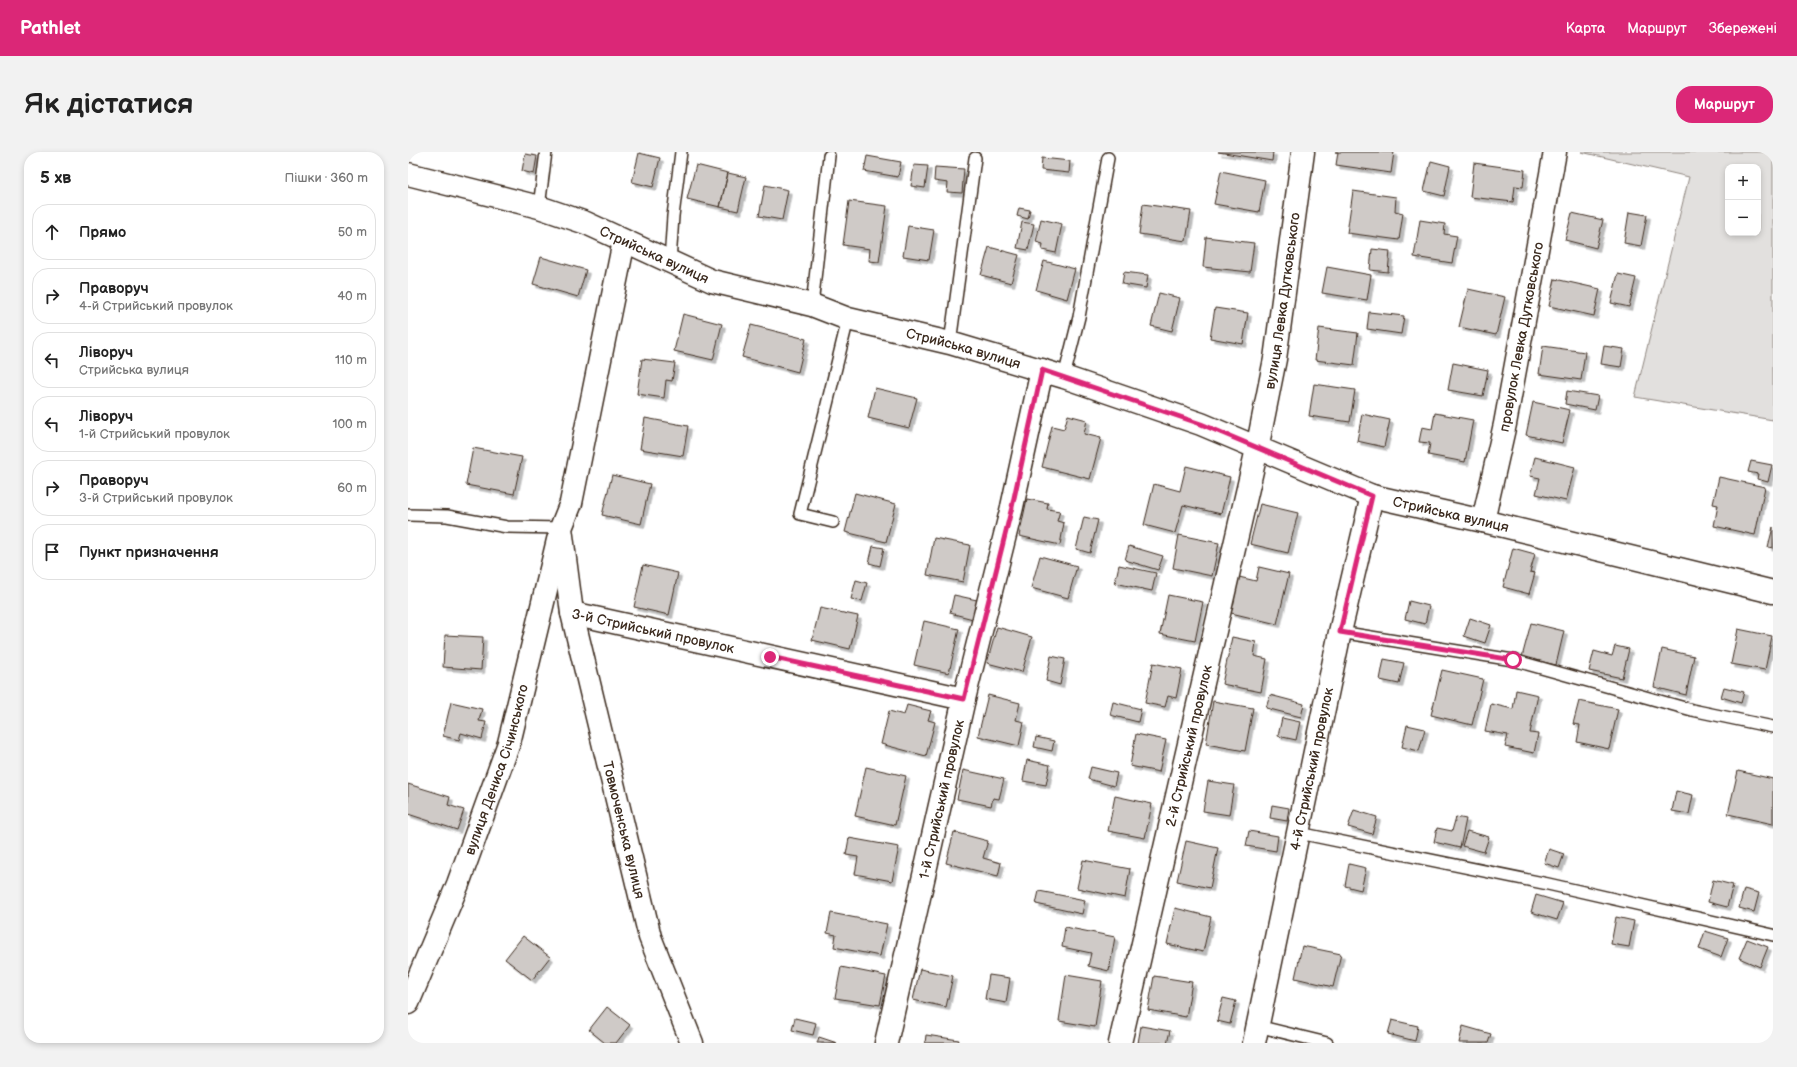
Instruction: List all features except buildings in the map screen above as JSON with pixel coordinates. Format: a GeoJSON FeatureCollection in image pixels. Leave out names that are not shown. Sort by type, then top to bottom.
{"type":"FeatureCollection","features":[{"type":"Feature","properties":{"kind":"street","name":"вулиця Левка Дутковського"},"geometry":{"type":"LineString","coordinates":[[1257,449],[1275,359],[1303,152]]}},
{"type":"Feature","properties":{"kind":"street","name":"провулок Левка Дутковського"},"geometry":{"type":"LineString","coordinates":[[1483,521],[1505,424],[1555,152]]}},
{"type":"Feature","properties":{"kind":"street","name":"Стрийська вулиця"},"geometry":{"type":"LineString","coordinates":[[408,174],[539,207],[586,224],[712,281],[812,305],[848,319],[950,343],[1064,377],[1201,424],[1257,449],[1372,496],[1483,521],[1773,592]]}},
{"type":"Feature","properties":{"kind":"street","name":"3-й Стрийський провулок"},"geometry":{"type":"LineString","coordinates":[[624,241],[571,503],[561,528],[572,613],[964,699]]}},
{"type":"Feature","properties":{"kind":"street","name":"1-й Стрийський провулок"},"geometry":{"type":"LineString","coordinates":[[886,1043],[964,699],[1012,507],[1042,370]]}},
{"type":"Feature","properties":{"kind":"street","name":"2-й Стрийський провулок"},"geometry":{"type":"LineString","coordinates":[[1120,1043],[1257,449]]}},
{"type":"Feature","properties":{"kind":"street","name":"4-й Стрийський провулок"},"geometry":{"type":"LineString","coordinates":[[1256,1035],[1340,632],[1372,496]]}},
{"type":"Feature","properties":{"kind":"street","name":"вулиця Дениса Січинського"},"geometry":{"type":"LineString","coordinates":[[408,1003],[458,884],[509,743],[561,528]]}},
{"type":"Feature","properties":{"kind":"street","name":"Товмоченська вулиця"},"geometry":{"type":"LineString","coordinates":[[572,613],[650,937],[692,1043]]}},
{"type":"Feature","properties":{"kind":"lane"},"geometry":{"type":"LineString","coordinates":[[539,207],[546,152]]}},
{"type":"Feature","properties":{"kind":"lane"},"geometry":{"type":"LineString","coordinates":[[670,262],[673,216],[681,152]]}},
{"type":"Feature","properties":{"kind":"lane"},"geometry":{"type":"LineString","coordinates":[[812,305],[829,156]]}},
{"type":"Feature","properties":{"kind":"lane"},"geometry":{"type":"LineString","coordinates":[[950,343],[975,158]]}},
{"type":"Feature","properties":{"kind":"lane"},"geometry":{"type":"LineString","coordinates":[[1064,377],[1079,317],[1108,158]]}},
{"type":"Feature","properties":{"kind":"lane"},"geometry":{"type":"LineString","coordinates":[[833,522],[800,514],[848,319]]}},
{"type":"Feature","properties":{"kind":"lane"},"geometry":{"type":"LineString","coordinates":[[408,515],[447,516],[507,526],[561,528]]}},
{"type":"Feature","properties":{"kind":"lane"},"geometry":{"type":"LineString","coordinates":[[1340,632],[1513,660],[1692,710],[1773,727]]}},
{"type":"Feature","properties":{"kind":"lane"},"geometry":{"type":"LineString","coordinates":[[1299,833],[1548,884],[1773,935]]}},
{"type":"Feature","properties":{"kind":"lane"},"geometry":{"type":"LineString","coordinates":[[1256,1035],[1327,1043]]}},
{"type":"Feature","properties":{"kind":"shaded area"},"geometry":{"type":"Polygon","coordinates":[[[1581,152],[1773,152],[1773,420],[1635,397],[1689,177],[1581,152]]]}},
{"type":"Feature","properties":{"kind":"route"},"geometry":{"type":"LineString","coordinates":[[770,657],[964,699],[1012,507],[1042,370],[1201,424],[1257,449],[1372,496],[1340,632],[1513,660]]}}]}
